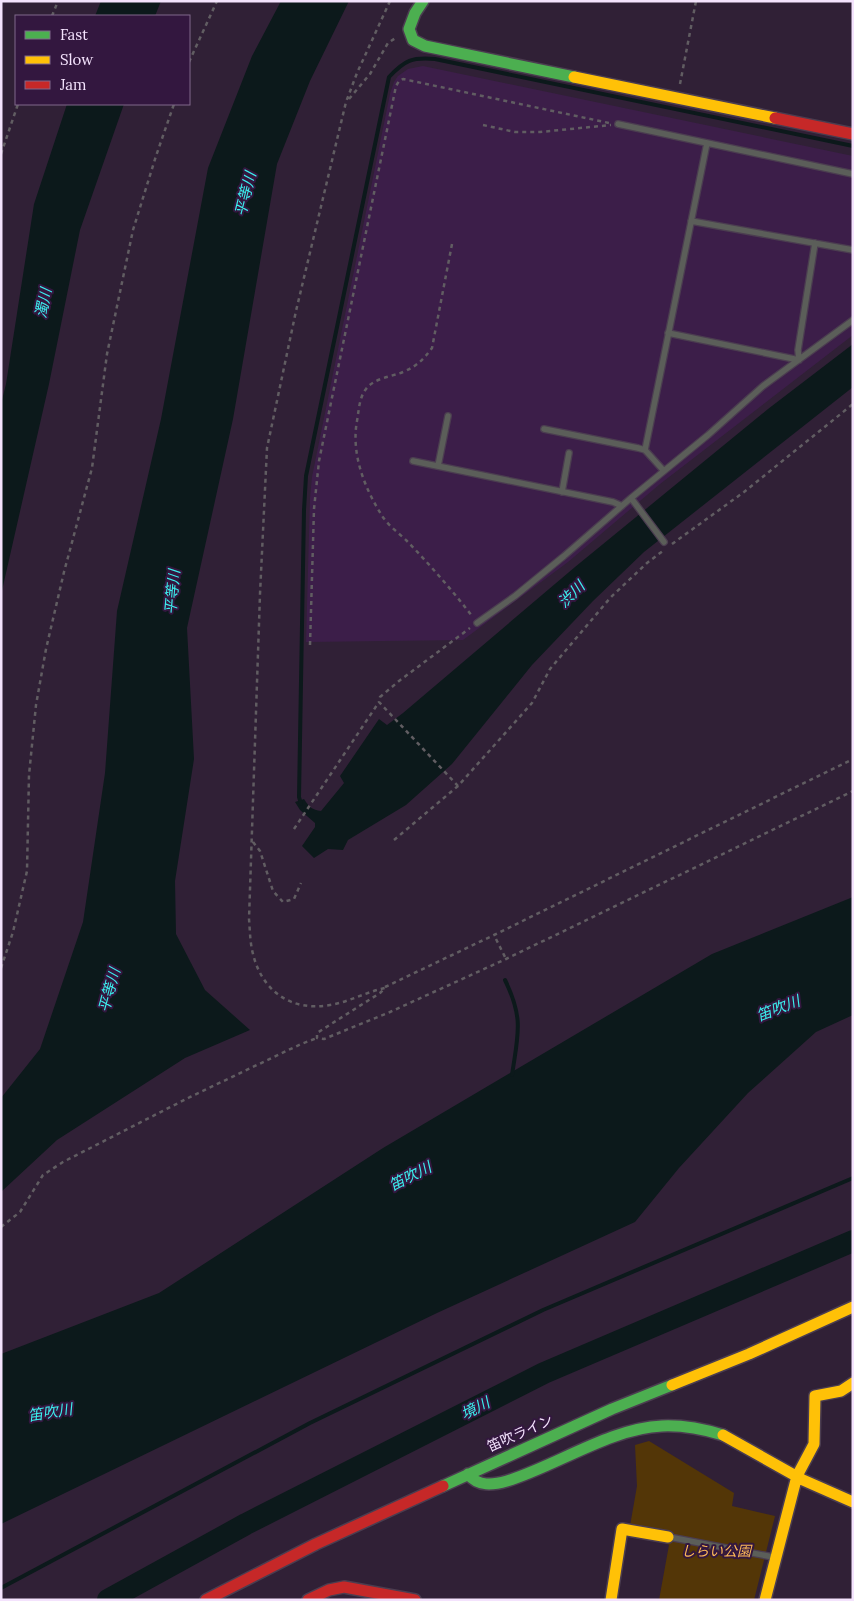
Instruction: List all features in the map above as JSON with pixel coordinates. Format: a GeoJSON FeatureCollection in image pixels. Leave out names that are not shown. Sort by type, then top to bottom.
{"type":"FeatureCollection","features":[{"type":"Feature","properties":{"kind":"main road"},"geometry":{"type":"LineString","coordinates":[[423,1],[409,29],[413,40],[425,46],[853,134]]}},
{"type":"Feature","properties":{"kind":"main road","name":"笛吹ライン"},"geometry":{"type":"LineString","coordinates":[[206,1600],[316,1544],[468,1474],[612,1409],[749,1354],[853,1307]]}},
{"type":"Feature","properties":{"kind":"main road"},"geometry":{"type":"LineString","coordinates":[[765,1600],[797,1476],[814,1444],[815,1396],[841,1391],[853,1383]]}},
{"type":"Feature","properties":{"kind":"main road"},"geometry":{"type":"LineString","coordinates":[[468,1474],[470,1479],[493,1484],[513,1479],[572,1454],[641,1429],[673,1425],[709,1430],[722,1435],[838,1497],[853,1502]]}},
{"type":"Feature","properties":{"kind":"main road"},"geometry":{"type":"LineString","coordinates":[[611,1600],[622,1529],[668,1537]]}},
{"type":"Feature","properties":{"kind":"main road"},"geometry":{"type":"LineString","coordinates":[[308,1600],[329,1590],[344,1587],[415,1600]]}},
{"type":"Feature","properties":{"kind":"lane"},"geometry":{"type":"LineString","coordinates":[[618,124],[853,174]]}},
{"type":"Feature","properties":{"kind":"lane"},"geometry":{"type":"LineString","coordinates":[[645,450],[707,143]]}},
{"type":"Feature","properties":{"kind":"lane"},"geometry":{"type":"LineString","coordinates":[[691,221],[853,250]]}},
{"type":"Feature","properties":{"kind":"lane"},"geometry":{"type":"LineString","coordinates":[[799,360],[798,350],[815,244]]}},
{"type":"Feature","properties":{"kind":"lane"},"geometry":{"type":"LineString","coordinates":[[477,623],[515,596],[708,435],[763,386],[853,320]]}},
{"type":"Feature","properties":{"kind":"lane"},"geometry":{"type":"LineString","coordinates":[[668,333],[799,360]]}},
{"type":"Feature","properties":{"kind":"lane"},"geometry":{"type":"LineString","coordinates":[[438,466],[448,416]]}},
{"type":"Feature","properties":{"kind":"lane"},"geometry":{"type":"LineString","coordinates":[[544,429],[645,450],[664,471]]}},
{"type":"Feature","properties":{"kind":"lane"},"geometry":{"type":"LineString","coordinates":[[562,492],[569,453]]}},
{"type":"Feature","properties":{"kind":"lane"},"geometry":{"type":"LineString","coordinates":[[413,461],[613,502],[622,506]]}},
{"type":"Feature","properties":{"kind":"lane"},"geometry":{"type":"LineString","coordinates":[[631,498],[664,542]]}},
{"type":"Feature","properties":{"kind":"lane"},"geometry":{"type":"LineString","coordinates":[[668,1537],[775,1558]]}},
{"type":"Feature","properties":{"kind":"path"},"geometry":{"type":"LineString","coordinates":[[52,15],[58,1]]}},
{"type":"Feature","properties":{"kind":"path"},"geometry":{"type":"LineString","coordinates":[[190,60],[218,1]]}},
{"type":"Feature","properties":{"kind":"path"},"geometry":{"type":"LineString","coordinates":[[390,1],[346,102],[298,302],[267,448],[249,919],[250,937],[260,973],[269,986],[290,1002],[316,1007],[349,1000],[374,990],[385,988],[853,758]]}},
{"type":"Feature","properties":{"kind":"path"},"geometry":{"type":"LineString","coordinates":[[677,97],[696,1]]}},
{"type":"Feature","properties":{"kind":"path"},"geometry":{"type":"LineString","coordinates":[[346,102],[370,74],[388,43],[398,37],[410,34]]}},
{"type":"Feature","properties":{"kind":"path"},"geometry":{"type":"LineString","coordinates":[[310,645],[314,509],[319,461],[396,86],[399,81],[404,79],[618,124]]}},
{"type":"Feature","properties":{"kind":"path"},"geometry":{"type":"LineString","coordinates":[[1,154],[18,105]]}},
{"type":"Feature","properties":{"kind":"path"},"geometry":{"type":"LineString","coordinates":[[1,968],[13,932],[27,871],[28,775],[36,705],[46,649],[64,572],[92,468],[107,354],[133,230],[174,105]]}},
{"type":"Feature","properties":{"kind":"path"},"geometry":{"type":"LineString","coordinates":[[483,125],[515,132],[540,132],[618,124]]}},
{"type":"Feature","properties":{"kind":"path"},"geometry":{"type":"LineString","coordinates":[[294,829],[379,702],[380,697],[477,623],[408,542],[382,516],[371,497],[357,458],[355,430],[360,398],[366,388],[373,382],[403,372],[422,362],[432,348],[452,244]]}},
{"type":"Feature","properties":{"kind":"path"},"geometry":{"type":"LineString","coordinates":[[394,840],[458,786],[532,704],[550,668],[611,597],[647,562],[744,492],[853,404]]}},
{"type":"Feature","properties":{"kind":"path"},"geometry":{"type":"LineString","coordinates":[[379,702],[458,786]]}},
{"type":"Feature","properties":{"kind":"path"},"geometry":{"type":"LineString","coordinates":[[1,1227],[20,1212],[43,1175],[63,1162],[190,1097],[301,1044],[317,1038],[324,1038],[390,1012],[506,959],[853,791]]}},
{"type":"Feature","properties":{"kind":"path"},"geometry":{"type":"LineString","coordinates":[[252,840],[260,851],[273,891],[283,902],[294,899],[301,883]]}},
{"type":"Feature","properties":{"kind":"path"},"geometry":{"type":"LineString","coordinates":[[496,939],[506,959]]}},
{"type":"Feature","properties":{"kind":"path"},"geometry":{"type":"LineString","coordinates":[[317,1038],[317,1033],[385,988]]}},
{"type":"Feature","properties":{"kind":"shaded area"},"geometry":{"type":"Polygon","coordinates":[[[423,66],[853,156],[853,335],[660,484],[568,562],[463,640],[306,642],[312,477],[390,94],[398,76],[408,69],[423,66]]]}},
{"type":"Feature","properties":{"kind":"green space","name":"しらい公園"},"geometry":{"type":"Polygon","coordinates":[[[649,1441],[734,1493],[732,1506],[775,1516],[754,1600],[659,1600],[669,1545],[630,1526],[637,1486],[635,1445],[649,1441]]]}},
{"type":"Feature","properties":{"kind":"water"},"geometry":{"type":"Polygon","coordinates":[[[101,1],[161,1],[155,15],[95,15],[101,1]]]}},
{"type":"Feature","properties":{"kind":"water","name":"平等川"},"geometry":{"type":"Polygon","coordinates":[[[281,1],[349,1],[310,81],[277,164],[233,419],[187,628],[194,759],[175,881],[176,934],[205,990],[250,1030],[185,1058],[57,1140],[1,1192],[1,1098],[40,1049],[83,922],[105,773],[117,611],[161,419],[208,168],[252,56],[281,1]]]}},
{"type":"Feature","properties":{"kind":"water","name":"濁川"},"geometry":{"type":"Polygon","coordinates":[[[67,105],[124,105],[80,230],[49,384],[1,595],[1,404],[6,384],[34,204],[67,105]]]}},
{"type":"Feature","properties":{"kind":"water","name":"渋川"},"geometry":{"type":"Polygon","coordinates":[[[853,344],[853,387],[644,552],[593,601],[532,665],[452,764],[406,805],[348,840],[343,850],[328,849],[314,858],[302,846],[315,827],[315,823],[300,810],[295,802],[304,799],[311,808],[321,811],[344,783],[340,776],[379,719],[387,725],[403,713],[575,567],[768,409],[853,344]]]}},
{"type":"Feature","properties":{"kind":"water","name":"笛吹川"},"geometry":{"type":"Polygon","coordinates":[[[853,897],[853,1015],[816,1032],[748,1093],[679,1168],[635,1222],[437,1313],[1,1524],[1,1354],[159,1293],[383,1148],[712,954],[853,897]]]}},
{"type":"Feature","properties":{"kind":"waterway"},"geometry":{"type":"LineString","coordinates":[[301,804],[299,797],[306,476],[389,77],[409,61],[415,59],[435,59],[853,146]]}},
{"type":"Feature","properties":{"kind":"waterway"},"geometry":{"type":"LineString","coordinates":[[505,980],[515,1006],[518,1027],[512,1075]]}},
{"type":"Feature","properties":{"kind":"waterway"},"geometry":{"type":"LineString","coordinates":[[1,1588],[310,1423],[543,1310],[853,1178]]}},
{"type":"Feature","properties":{"kind":"waterway","name":"境川"},"geometry":{"type":"LineString","coordinates":[[108,1600],[246,1524],[544,1373],[853,1241]]}},
{"type":"Feature","properties":{"kind":"traffic: fast"},"geometry":{"type":"LineString","coordinates":[[423,1],[415,13],[409,29],[413,40],[425,46],[574,77]]}},
{"type":"Feature","properties":{"kind":"traffic: fast"},"geometry":{"type":"LineString","coordinates":[[443,1486],[612,1409],[672,1385]]}},
{"type":"Feature","properties":{"kind":"traffic: fast"},"geometry":{"type":"LineString","coordinates":[[468,1474],[476,1481],[486,1484],[507,1481],[603,1440],[643,1428],[678,1426],[723,1435]]}},
{"type":"Feature","properties":{"kind":"traffic: slow"},"geometry":{"type":"LineString","coordinates":[[574,77],[775,118]]}},
{"type":"Feature","properties":{"kind":"traffic: slow"},"geometry":{"type":"LineString","coordinates":[[672,1385],[749,1354],[853,1307]]}},
{"type":"Feature","properties":{"kind":"traffic: slow"},"geometry":{"type":"LineString","coordinates":[[765,1600],[797,1476],[814,1444],[815,1396],[841,1391],[853,1383]]}},
{"type":"Feature","properties":{"kind":"traffic: slow"},"geometry":{"type":"LineString","coordinates":[[723,1435],[803,1480],[853,1502]]}},
{"type":"Feature","properties":{"kind":"traffic: slow"},"geometry":{"type":"LineString","coordinates":[[611,1600],[622,1529],[668,1537]]}},
{"type":"Feature","properties":{"kind":"traffic: jam"},"geometry":{"type":"LineString","coordinates":[[775,118],[853,134]]}},
{"type":"Feature","properties":{"kind":"traffic: jam"},"geometry":{"type":"LineString","coordinates":[[206,1600],[316,1544],[443,1486]]}},
{"type":"Feature","properties":{"kind":"traffic: jam"},"geometry":{"type":"LineString","coordinates":[[308,1600],[329,1590],[344,1587],[415,1600]]}}]}
